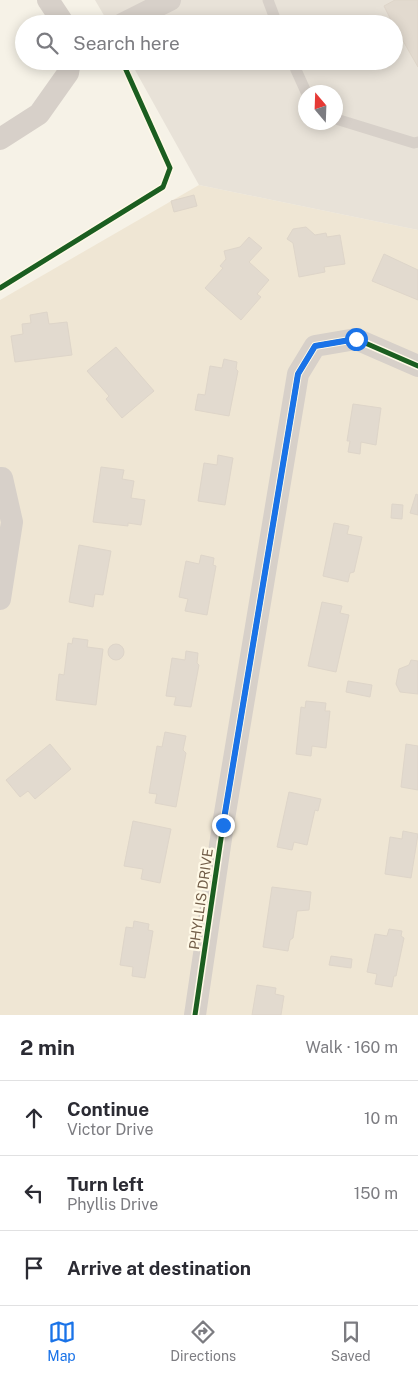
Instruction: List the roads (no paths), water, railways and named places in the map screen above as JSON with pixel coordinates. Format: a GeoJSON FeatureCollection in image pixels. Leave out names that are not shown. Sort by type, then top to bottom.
{"type":"FeatureCollection","features":[{"type":"Feature","properties":{"kind":"street"},"geometry":{"type":"LineString","coordinates":[[48,0],[58,15]]}},
{"type":"Feature","properties":{"kind":"street"},"geometry":{"type":"LineString","coordinates":[[140,15],[170,0]]}},
{"type":"Feature","properties":{"kind":"street"},"geometry":{"type":"LineString","coordinates":[[0,139],[39,114],[68,70]]}},
{"type":"Feature","properties":{"kind":"street","name":"PHYLLIS DRIVE"},"geometry":{"type":"LineString","coordinates":[[194,1015],[223,825],[298,374],[315,346],[356,339],[418,366]]}},
{"type":"Feature","properties":{"kind":"street"},"geometry":{"type":"LineString","coordinates":[[0,478],[2,478],[12,522],[0,599]]}},
{"type":"Feature","properties":{"kind":"lane"},"geometry":{"type":"LineString","coordinates":[[268,0],[274,15]]}},
{"type":"Feature","properties":{"kind":"lane"},"geometry":{"type":"LineString","coordinates":[[296,70],[303,85]]}},
{"type":"Feature","properties":{"kind":"lane"},"geometry":{"type":"LineString","coordinates":[[343,121],[414,143],[418,142]]}}]}
